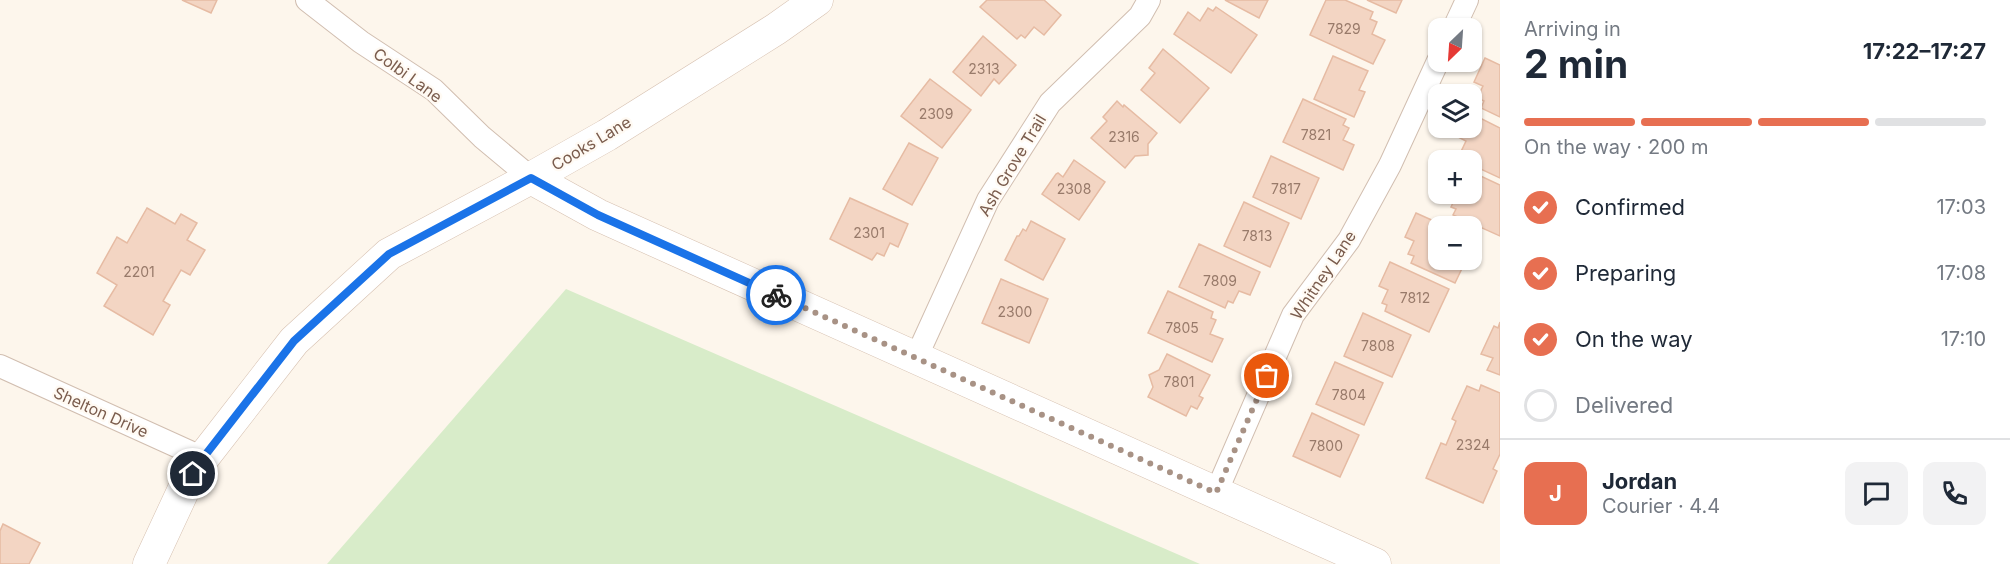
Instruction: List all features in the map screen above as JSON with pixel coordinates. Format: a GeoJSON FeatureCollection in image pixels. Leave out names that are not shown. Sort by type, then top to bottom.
{"type":"FeatureCollection","features":[{"type":"Feature","properties":{"kind":"main road","name":"Cooks Lane"},"geometry":{"type":"LineString","coordinates":[[149,564],[183,491],[203,458],[294,341],[389,254],[607,135],[817,0]]}},
{"type":"Feature","properties":{"kind":"main road"},"geometry":{"type":"LineString","coordinates":[[531,178],[598,215],[1375,564]]}},
{"type":"Feature","properties":{"kind":"street","name":"Colbi Lane"},"geometry":{"type":"LineString","coordinates":[[308,0],[361,42],[434,90],[482,137],[531,178]]}},
{"type":"Feature","properties":{"kind":"street","name":"Ash Grove Trail"},"geometry":{"type":"LineString","coordinates":[[916,358],[988,200],[1050,103],[1140,16],[1149,0]]}},
{"type":"Feature","properties":{"kind":"street"},"geometry":{"type":"LineString","coordinates":[[1459,18],[1467,0]]}},
{"type":"Feature","properties":{"kind":"street","name":"Whitney Lane"},"geometry":{"type":"LineString","coordinates":[[1216,493],[1293,315],[1349,240],[1390,165],[1433,72]]}},
{"type":"Feature","properties":{"kind":"street","name":"Shelton Drive"},"geometry":{"type":"LineString","coordinates":[[0,366],[203,458]]}},
{"type":"Feature","properties":{"kind":"green space"},"geometry":{"type":"Polygon","coordinates":[[[566,289],[1200,564],[327,564],[566,289]]]}},
{"type":"Feature","properties":{"kind":"building"},"geometry":{"type":"Polygon","coordinates":[[[182,0],[217,0],[211,13],[182,0]]]}},
{"type":"Feature","properties":{"kind":"building"},"geometry":{"type":"Polygon","coordinates":[[[987,0],[1044,0],[1061,15],[1044,35],[1034,27],[1025,38],[1021,35],[1017,39],[980,7],[987,0]]]}},
{"type":"Feature","properties":{"kind":"building"},"geometry":{"type":"Polygon","coordinates":[[[1225,0],[1268,0],[1259,18],[1225,0]]]}},
{"type":"Feature","properties":{"kind":"building"},"geometry":{"type":"Polygon","coordinates":[[[1326,0],[1345,0],[1373,12],[1370,19],[1377,22],[1372,34],[1385,40],[1373,64],[1310,35],[1326,0]]]}},
{"type":"Feature","properties":{"kind":"building"},"geometry":{"type":"Polygon","coordinates":[[[1367,0],[1402,0],[1396,13],[1367,0]]]}},
{"type":"Feature","properties":{"kind":"building"},"geometry":{"type":"Polygon","coordinates":[[[1216,7],[1257,35],[1231,73],[1174,34],[1188,12],[1200,21],[1208,8],[1213,11],[1216,7]]]}},
{"type":"Feature","properties":{"kind":"building"},"geometry":{"type":"Polygon","coordinates":[[[983,36],[1016,65],[999,84],[994,79],[981,96],[953,72],[983,36]]]}},
{"type":"Feature","properties":{"kind":"building"},"geometry":{"type":"Polygon","coordinates":[[[1163,49],[1209,88],[1180,123],[1141,90],[1155,73],[1149,68],[1163,49]]]}},
{"type":"Feature","properties":{"kind":"building"},"geometry":{"type":"Polygon","coordinates":[[[1333,56],[1368,71],[1359,90],[1365,92],[1354,117],[1314,99],[1333,56]]]}},
{"type":"Feature","properties":{"kind":"building"},"geometry":{"type":"Polygon","coordinates":[[[1485,58],[1500,65],[1500,117],[1482,108],[1483,86],[1474,82],[1479,72],[1482,72],[1485,58]]]}},
{"type":"Feature","properties":{"kind":"building"},"geometry":{"type":"Polygon","coordinates":[[[930,79],[971,110],[942,148],[901,116],[930,79]]]}},
{"type":"Feature","properties":{"kind":"building"},"geometry":{"type":"Polygon","coordinates":[[[1303,99],[1346,119],[1343,125],[1349,128],[1343,140],[1354,145],[1343,170],[1283,142],[1303,99]]]}},
{"type":"Feature","properties":{"kind":"building"},"geometry":{"type":"Polygon","coordinates":[[[1117,101],[1157,133],[1148,144],[1148,155],[1135,156],[1125,168],[1091,138],[1107,121],[1103,117],[1117,101]]]}},
{"type":"Feature","properties":{"kind":"building"},"geometry":{"type":"Polygon","coordinates":[[[1482,119],[1500,128],[1500,178],[1482,170],[1482,150],[1462,150],[1466,141],[1460,138],[1482,138],[1482,119]]]}},
{"type":"Feature","properties":{"kind":"building"},"geometry":{"type":"Polygon","coordinates":[[[909,143],[938,158],[912,205],[883,189],[909,143]]]}},
{"type":"Feature","properties":{"kind":"building"},"geometry":{"type":"Polygon","coordinates":[[[1271,156],[1319,178],[1301,219],[1253,197],[1271,156]]]}},
{"type":"Feature","properties":{"kind":"building"},"geometry":{"type":"Polygon","coordinates":[[[1074,160],[1105,182],[1079,220],[1042,194],[1056,174],[1063,177],[1074,160]]]}},
{"type":"Feature","properties":{"kind":"building"},"geometry":{"type":"Polygon","coordinates":[[[1482,177],[1500,185],[1500,236],[1482,228],[1482,216],[1455,216],[1453,215],[1456,209],[1451,207],[1452,204],[1482,204],[1482,177]]]}},
{"type":"Feature","properties":{"kind":"building"},"geometry":{"type":"Polygon","coordinates":[[[850,198],[908,224],[898,247],[890,243],[884,256],[877,253],[872,260],[830,239],[850,198]]]}},
{"type":"Feature","properties":{"kind":"building"},"geometry":{"type":"Polygon","coordinates":[[[1244,202],[1289,223],[1270,267],[1224,246],[1244,202]]]}},
{"type":"Feature","properties":{"kind":"building"},"geometry":{"type":"Polygon","coordinates":[[[147,208],[175,224],[181,214],[197,223],[187,240],[205,250],[190,275],[181,270],[163,301],[170,305],[153,335],[104,306],[117,285],[97,273],[117,237],[127,243],[147,208]]]}},
{"type":"Feature","properties":{"kind":"building"},"geometry":{"type":"Polygon","coordinates":[[[1416,213],[1428,218],[1428,270],[1461,270],[1455,283],[1411,263],[1414,256],[1408,254],[1414,241],[1405,237],[1416,213]]]}},
{"type":"Feature","properties":{"kind":"building"},"geometry":{"type":"Polygon","coordinates":[[[1031,221],[1065,239],[1043,280],[1005,260],[1017,236],[1023,229],[1026,231],[1031,221]]]}},
{"type":"Feature","properties":{"kind":"building"},"geometry":{"type":"Polygon","coordinates":[[[1199,244],[1260,272],[1250,295],[1239,291],[1233,303],[1228,301],[1225,308],[1179,287],[1199,244]]]}},
{"type":"Feature","properties":{"kind":"building"},"geometry":{"type":"Polygon","coordinates":[[[1390,262],[1449,289],[1429,332],[1385,311],[1387,305],[1382,303],[1388,290],[1379,286],[1390,262]]]}},
{"type":"Feature","properties":{"kind":"building"},"geometry":{"type":"Polygon","coordinates":[[[1001,279],[1048,299],[1029,343],[982,323],[1001,279]]]}},
{"type":"Feature","properties":{"kind":"building"},"geometry":{"type":"Polygon","coordinates":[[[1168,291],[1213,312],[1211,318],[1216,320],[1210,334],[1223,339],[1212,362],[1148,333],[1168,291]]]}},
{"type":"Feature","properties":{"kind":"building"},"geometry":{"type":"Polygon","coordinates":[[[1363,313],[1411,335],[1392,377],[1344,356],[1363,313]]]}},
{"type":"Feature","properties":{"kind":"building"},"geometry":{"type":"Polygon","coordinates":[[[1500,322],[1500,375],[1487,370],[1493,358],[1481,354],[1494,326],[1498,328],[1500,322]]]}},
{"type":"Feature","properties":{"kind":"building"},"geometry":{"type":"Polygon","coordinates":[[[1167,354],[1210,375],[1199,396],[1203,398],[1197,409],[1191,406],[1186,416],[1148,397],[1153,387],[1149,375],[1159,370],[1167,354]]]}},
{"type":"Feature","properties":{"kind":"building"},"geometry":{"type":"Polygon","coordinates":[[[1335,362],[1383,383],[1364,425],[1316,404],[1335,362]]]}},
{"type":"Feature","properties":{"kind":"building"},"geometry":{"type":"Polygon","coordinates":[[[1481,385],[1500,393],[1500,454],[1493,469],[1497,471],[1483,503],[1426,478],[1441,443],[1446,445],[1456,421],[1452,419],[1467,386],[1479,391],[1481,385]]]}},
{"type":"Feature","properties":{"kind":"building"},"geometry":{"type":"Polygon","coordinates":[[[1312,413],[1359,435],[1340,477],[1293,456],[1312,413]]]}},
{"type":"Feature","properties":{"kind":"building"},"geometry":{"type":"Polygon","coordinates":[[[3,524],[40,543],[29,564],[0,564],[0,531],[3,524]]]}},
{"type":"Feature","properties":{"kind":"way so far"},"geometry":{"type":"LineString","coordinates":[[776,295],[1216,493],[1267,376]]}},
{"type":"Feature","properties":{"kind":"route"},"geometry":{"type":"LineString","coordinates":[[193,474],[294,341],[389,254],[531,178],[598,215],[776,295]]}}]}
